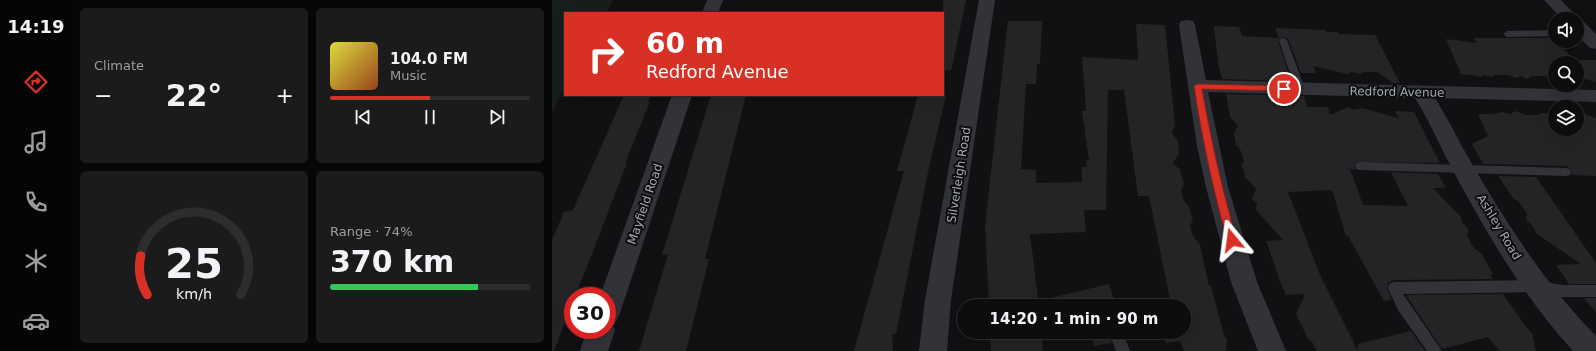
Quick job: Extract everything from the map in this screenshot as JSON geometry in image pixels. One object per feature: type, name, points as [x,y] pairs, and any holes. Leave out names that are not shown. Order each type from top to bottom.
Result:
[{"type":"street","points":[[710,12],[715,0]]},
{"type":"street","name":"Silverleigh Road","points":[[933,351],[938,300],[987,0]]},
{"type":"street","points":[[1552,0],[1564,12]]},
{"type":"street","points":[[1187,25],[1208,146],[1224,213],[1244,282],[1272,351]]},
{"type":"street","name":"Redford Avenue","points":[[1198,86],[1422,93],[1596,96]]},
{"type":"street","name":"Ashley Road","points":[[1422,93],[1512,251],[1535,286],[1552,308],[1592,351]]},
{"type":"street","name":"Mayfield Road","points":[[616,287],[682,96]]},
{"type":"street","points":[[594,351],[598,339]]},
{"type":"lane","points":[[1507,34],[1548,33]]},
{"type":"lane","points":[[1283,40],[1300,89]]},
{"type":"lane","points":[[1360,166],[1566,172]]},
{"type":"lane","points":[[1435,351],[1403,306],[1394,288],[1535,286],[1562,291],[1596,291]]},
{"type":"lane","points":[[1119,339],[1123,351]]},
{"type":"shaded area","points":[[552,0],[613,0],[607,12],[564,12],[564,90],[552,112]]},
{"type":"building","points":[[943,0],[966,0],[951,71],[944,70]]},
{"type":"building","points":[[1008,21],[1042,21],[1040,64],[1037,64],[1036,84],[1026,84],[1021,169],[1036,170],[1036,183],[1082,182],[1082,167],[1087,167],[1086,160],[1089,160],[1082,111],[1086,111],[1082,57],[1138,60],[1136,24],[1165,25],[1175,124],[1172,133],[1178,141],[1179,153],[1173,163],[1180,170],[1184,184],[1181,190],[1184,201],[1188,205],[1193,219],[1190,226],[1193,236],[1200,245],[1209,286],[1211,286],[1224,335],[1227,339],[1226,351],[1184,351],[1180,341],[1166,343],[1165,339],[1191,339],[1191,299],[1170,299],[1149,196],[1138,196],[1124,90],[1108,90],[1106,210],[1084,210],[1086,232],[1030,234],[1038,299],[989,299],[985,225]]},
{"type":"building","points":[[1214,26],[1239,27],[1242,36],[1279,38],[1275,28],[1325,30],[1326,32],[1338,32],[1339,34],[1375,35],[1400,83],[1393,83],[1377,72],[1364,72],[1360,74],[1352,72],[1347,74],[1313,66],[1316,73],[1301,73],[1288,39],[1283,36],[1278,40],[1291,81],[1222,79],[1218,64]]},
{"type":"building","points":[[1474,38],[1548,38],[1548,48],[1564,48],[1570,56],[1548,56],[1548,77],[1531,76],[1527,79],[1520,76],[1516,78],[1508,75],[1496,75],[1491,77],[1484,75],[1480,77],[1461,74],[1446,39],[1477,43]]},
{"type":"building","points":[[1584,60],[1596,60],[1596,82],[1584,79]]},
{"type":"building","points":[[1226,94],[1304,96],[1307,107],[1328,107],[1330,115],[1348,107],[1354,110],[1362,108],[1398,118],[1395,111],[1414,112],[1440,163],[1356,162],[1354,166],[1355,170],[1350,169],[1363,205],[1408,206],[1391,172],[1438,174],[1446,188],[1433,188],[1461,217],[1462,222],[1469,230],[1467,235],[1473,247],[1481,253],[1493,274],[1490,274],[1493,279],[1394,280],[1388,283],[1387,288],[1392,300],[1384,301],[1348,236],[1346,236],[1332,190],[1288,192],[1320,275],[1358,351],[1317,351],[1313,343],[1308,339],[1296,314],[1305,294],[1286,295],[1280,281],[1266,241],[1283,240],[1256,210],[1257,203],[1252,199],[1256,189],[1244,176],[1245,174],[1241,165],[1244,161],[1240,149],[1236,145],[1234,134],[1238,126],[1230,117]]},
{"type":"building","points":[[946,95],[928,172],[896,334],[892,334],[893,351],[854,351],[904,171],[897,171],[918,96]]},
{"type":"building","points":[[624,96],[651,96],[648,102],[650,102],[625,163],[627,163],[579,287],[564,287],[564,325],[554,351],[552,351],[552,240],[564,212],[573,210]]},
{"type":"building","points":[[711,96],[746,96],[705,259],[709,259],[686,351],[639,351],[668,254],[662,255]]},
{"type":"building","points":[[1516,111],[1525,115],[1548,113],[1548,136],[1584,136],[1584,114],[1596,118],[1596,176],[1572,175],[1571,169],[1566,166],[1483,164],[1472,144],[1488,136],[1478,114],[1494,114],[1502,112],[1510,114]]},
{"type":"building","points":[[1498,176],[1536,177],[1596,263],[1596,284],[1569,284],[1556,265],[1581,264],[1537,234],[1526,219],[1527,214],[1519,202],[1513,198]]},
{"type":"building","points":[[1109,284],[1114,299],[1046,299]]},
{"type":"building","points":[[1503,294],[1526,327],[1532,333],[1536,351],[1500,351],[1488,337],[1442,349],[1406,295]]},
{"type":"building","points":[[1583,298],[1596,298],[1596,312]]},
{"type":"building","points":[[1411,331],[1425,351],[1358,351],[1358,344]]},
{"type":"building","points":[[990,339],[1042,339],[1043,351],[991,351]]},
{"type":"building","points":[[1093,339],[1111,339],[1112,343],[1094,346]]},
{"type":"route","points":[[1232,240],[1217,187],[1208,146],[1198,86],[1284,89]]}]
